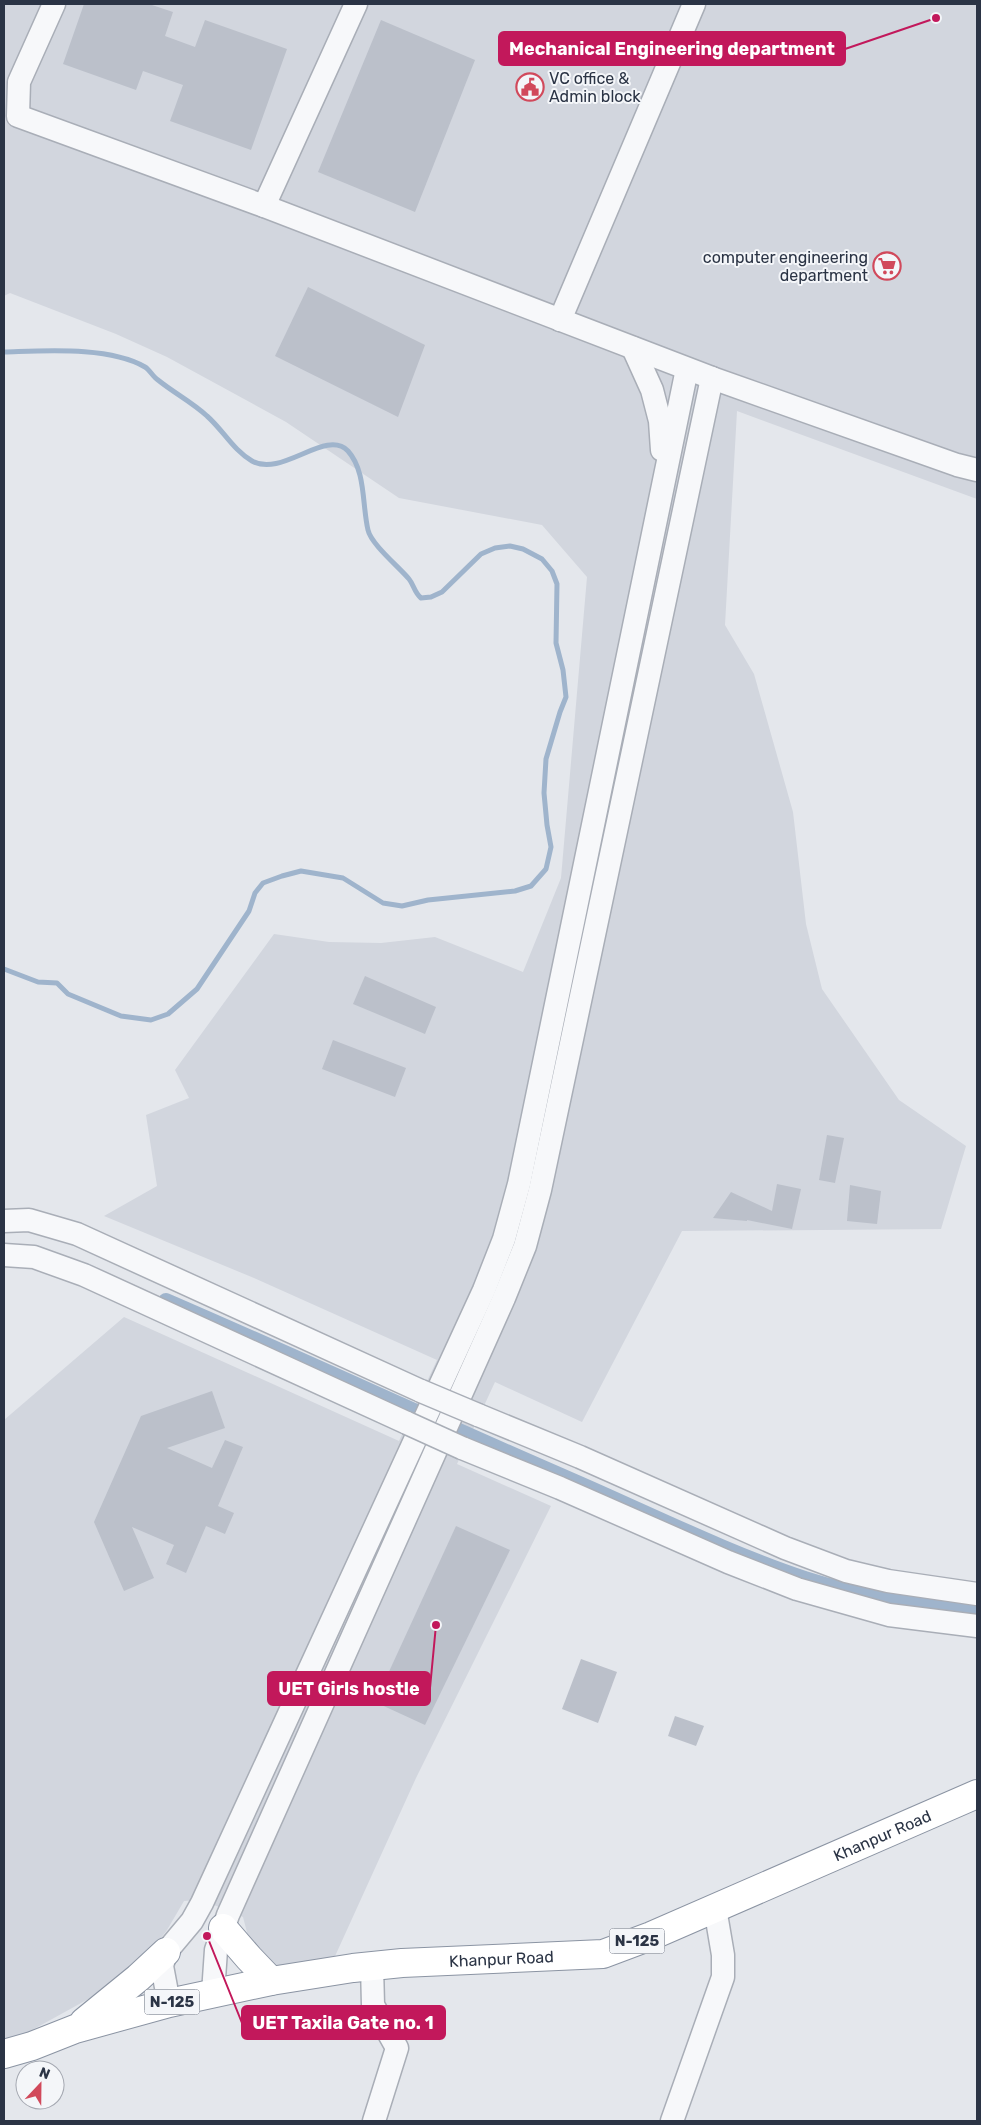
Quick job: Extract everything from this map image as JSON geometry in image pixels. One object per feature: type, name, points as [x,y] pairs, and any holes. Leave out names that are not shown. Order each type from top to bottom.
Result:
[{"type":"highway","name":"Khanpur Road","points":[[4,2054],[32,2046],[75,2029],[169,2003],[271,1980],[372,1966],[603,1954],[715,1908],[977,1794]]},
{"type":"highway","points":[[220,1939],[249,1958],[271,1980]]},
{"type":"highway","points":[[75,2029],[138,1978],[174,1943]]},
{"type":"street","points":[[54,4],[19,82],[11,113],[264,206],[687,369],[957,465],[977,470]]},
{"type":"street","points":[[264,206],[356,4]]},
{"type":"street","points":[[560,320],[694,4]]},
{"type":"street","points":[[633,348],[652,390],[660,421],[664,476]]},
{"type":"street","points":[[169,2003],[162,1966],[174,1943],[192,1921],[210,1885],[484,1290],[504,1239],[519,1184],[687,369]]},
{"type":"street","points":[[213,1993],[220,1939],[504,1298],[525,1246],[540,1190],[712,378]]},
{"type":"street","points":[[4,1222],[29,1220],[77,1234],[421,1391],[580,1457],[785,1548],[846,1571],[888,1582],[977,1594]]},
{"type":"street","points":[[4,1255],[34,1257],[84,1275],[462,1448],[560,1488],[728,1562],[797,1589],[889,1615],[977,1626]]},
{"type":"street","points":[[672,2121],[723,1977],[723,1956],[715,1908]]},
{"type":"street","points":[[174,1943],[200,1939],[220,1939]]},
{"type":"street","points":[[372,1966],[373,2005],[397,2048],[374,2121]]},
{"type":"shaded area","points":[[4,4],[977,4],[977,499],[737,411],[725,625],[754,674],[793,812],[806,924],[822,989],[899,1100],[966,1146],[941,1229],[682,1231],[582,1422],[495,1382],[457,1464],[551,1506],[416,1778],[331,1965],[296,1968],[275,1965],[262,1956],[249,1940],[243,1917],[202,1900],[184,1901],[167,1930],[141,1964],[121,1981],[34,2029],[23,2040],[4,2045],[4,1420],[124,1317],[399,1441],[437,1360],[254,1278],[104,1216],[157,1186],[146,1115],[189,1098],[175,1070],[274,934],[329,942],[381,943],[435,937],[523,972],[561,878],[587,577],[542,525],[399,498],[286,422],[167,357],[116,334],[10,293],[4,296]]},
{"type":"building","points":[[84,4],[149,4],[173,12],[165,36],[195,47],[205,20],[287,49],[251,150],[170,121],[183,85],[143,71],[136,90],[63,64]]},
{"type":"building","points":[[381,20],[475,60],[415,212],[318,172]]},
{"type":"building","points":[[308,287],[425,345],[398,417],[275,356]]},
{"type":"building","points":[[365,976],[436,1007],[425,1034],[353,1004]]},
{"type":"building","points":[[333,1040],[406,1068],[395,1097],[322,1069]]},
{"type":"building","points":[[827,1135],[844,1138],[835,1183],[819,1180]]},
{"type":"building","points":[[777,1184],[801,1189],[792,1229],[747,1220],[713,1218],[731,1192],[772,1211]]},
{"type":"building","points":[[850,1185],[881,1191],[877,1224],[847,1221]]},
{"type":"building","points":[[212,1391],[225,1428],[167,1448],[212,1468],[225,1440],[243,1447],[218,1506],[234,1513],[225,1534],[206,1526],[186,1573],[166,1564],[174,1545],[132,1527],[154,1578],[124,1591],[94,1522],[141,1416]]},
{"type":"building","points":[[456,1526],[510,1550],[425,1725],[375,1702]]},
{"type":"building","points":[[581,1659],[617,1672],[598,1723],[562,1709]]},
{"type":"building","points":[[675,1716],[704,1726],[696,1746],[668,1736]]},
{"type":"waterway","points":[[4,352],[76,351],[130,360],[145,367],[156,379],[201,411],[245,456],[252,461],[264,465],[290,459],[328,445],[339,446],[348,451],[354,459],[361,478],[370,536],[409,579],[421,598],[431,597],[442,592],[481,554],[495,548],[510,546],[523,549],[542,559],[552,571],[557,584],[556,643],[563,670],[566,697],[546,759],[544,793],[551,847],[546,869],[531,886],[515,891],[428,900],[402,906],[383,903],[343,878],[301,871],[282,876],[263,883],[255,893],[249,911],[197,989],[168,1014],[151,1020],[121,1016],[68,994],[57,983],[38,982],[4,969]]},
{"type":"waterway","points":[[166,1301],[747,1558],[805,1579],[869,1596],[977,1613]]},
{"type":"place","name":"Mechanical Engineering department","points":[[936,18]]},
{"type":"place","name":"VC office & Admin block","points":[[530,87]]},
{"type":"place","name":"computer engineering department","points":[[887,266]]},
{"type":"place","name":"UET Girls hostle","points":[[436,1625]]},
{"type":"place","name":"UET Taxila Gate no. 1","points":[[207,1936]]}]
